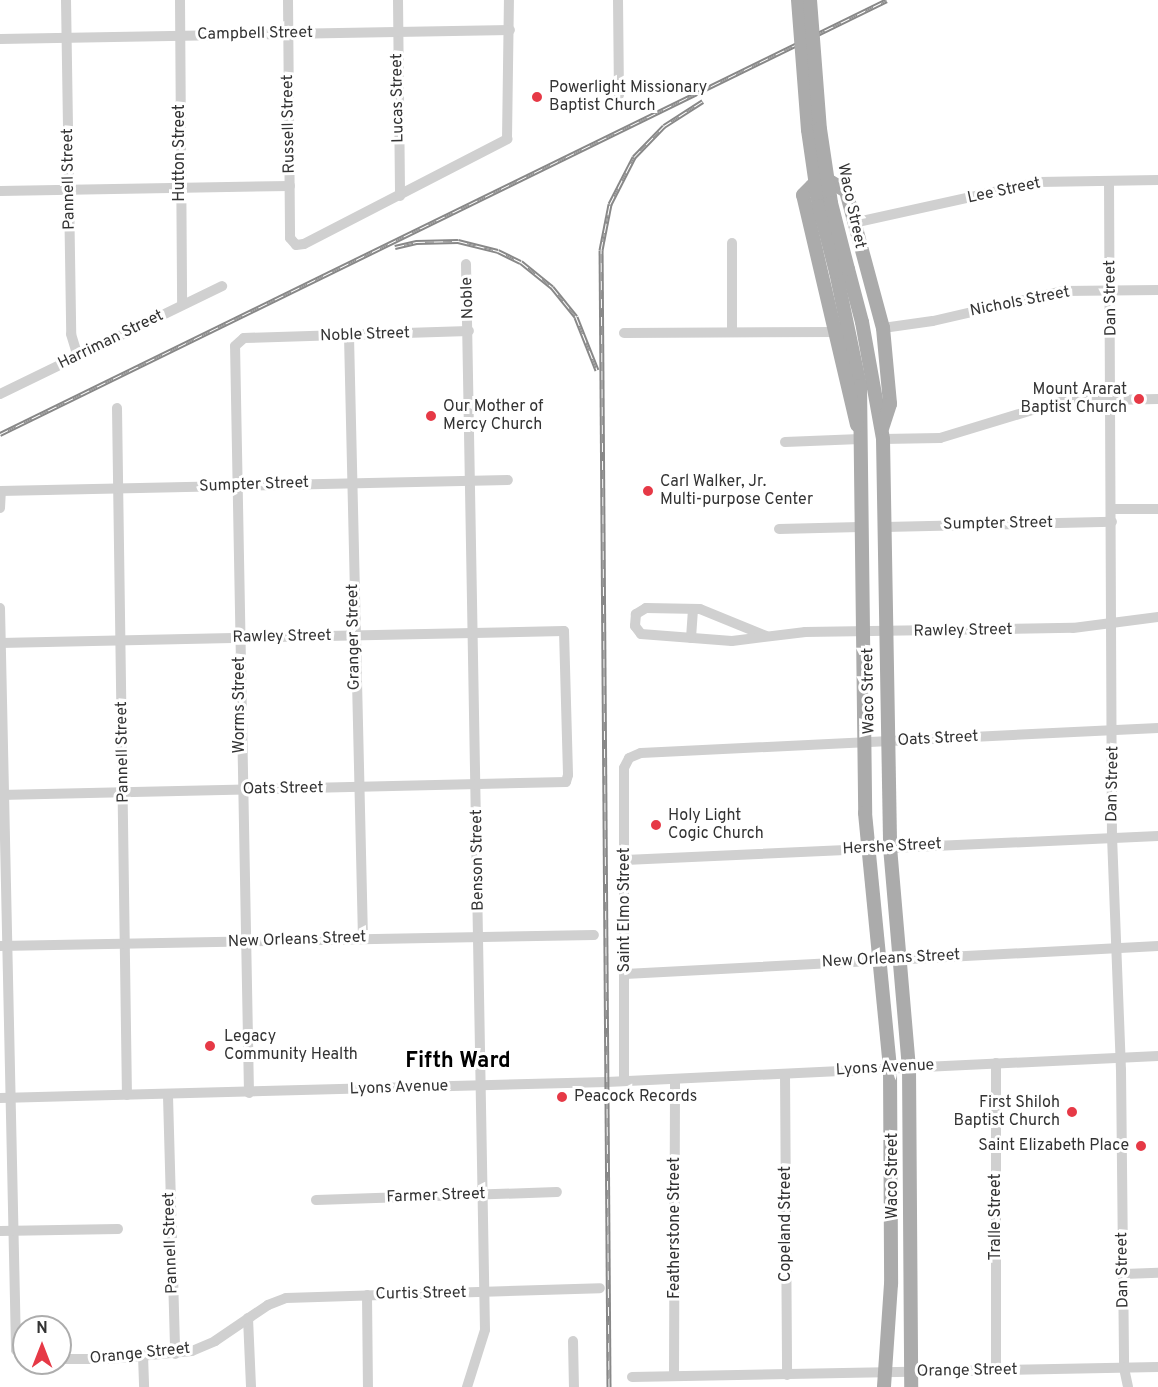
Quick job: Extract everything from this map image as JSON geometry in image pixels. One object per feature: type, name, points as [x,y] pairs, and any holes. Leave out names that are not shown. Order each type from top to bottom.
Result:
[{"type":"main road","name":"Waco Street","points":[[798,0],[814,173],[842,270],[882,434],[886,742],[890,847],[902,958],[909,1067],[911,1387]]},
{"type":"main road","name":"Waco Street","points":[[810,0],[820,129],[860,386],[864,742],[869,848],[882,959],[890,1068],[891,1284],[884,1380]]},
{"type":"main road","points":[[860,436],[851,411],[837,333],[803,195],[812,186],[831,182],[846,191],[883,328],[890,404],[882,434]]},
{"type":"main road","points":[[891,1218],[910,1218]]},
{"type":"street","name":"Pannell Street","points":[[66,0],[71,334],[78,357]]},
{"type":"street","name":"Hutton Street","points":[[180,0],[182,305]]},
{"type":"street","name":"Russell Street","points":[[288,0],[290,238],[296,244],[400,196]]},
{"type":"street","name":"Lucas Street","points":[[398,0],[400,196]]},
{"type":"street","points":[[400,196],[507,139],[509,0]]},
{"type":"street","points":[[618,0],[619,95]]},
{"type":"street","name":"Campbell Street","points":[[0,39],[510,30]]},
{"type":"street","name":"Lee Street","points":[[853,223],[1039,182],[1158,180]]},
{"type":"street","name":"Dan Street","points":[[1110,181],[1111,625],[1114,730],[1112,836],[1124,1274],[1124,1368],[1128,1387]]},
{"type":"street","points":[[0,191],[290,186]]},
{"type":"street","points":[[732,243],[732,333]]},
{"type":"street","name":"Noble","points":[[466,264],[469,331]]},
{"type":"street","name":"Harriman Street","points":[[0,394],[222,286]]},
{"type":"street","name":"Nichols Street","points":[[883,328],[933,321],[1063,291],[1158,290]]},
{"type":"street","name":"Noble Street","points":[[261,338],[469,331]]},
{"type":"street","name":"Benson Street","points":[[467,1387],[483,1341],[485,1292],[469,331]]},
{"type":"street","points":[[624,333],[837,333]]},
{"type":"street","name":"Granger Street","points":[[349,336],[357,787],[363,938]]},
{"type":"street","name":"Worms Street","points":[[249,1093],[241,790],[235,346],[244,338],[261,338]]},
{"type":"street","points":[[882,434],[940,438],[1062,401],[1158,399]]},
{"type":"street","name":"Pannell Street","points":[[117,408],[127,1095]]},
{"type":"street","points":[[785,442],[860,436]]},
{"type":"street","name":"Sumpter Street","points":[[0,491],[508,480]]},
{"type":"street","points":[[0,491],[0,508]]},
{"type":"street","points":[[1111,510],[1158,509]]},
{"type":"street","name":"Sumpter Street","points":[[885,527],[1112,522]]},
{"type":"street","points":[[779,529],[860,527]]},
{"type":"street","points":[[0,608],[4,1098],[6,1165],[14,1231],[15,1315]]},
{"type":"street","name":"Rawley Street","points":[[766,636],[722,616],[693,609],[646,608],[636,614],[635,626],[641,634],[732,641],[766,636],[1111,625],[1158,617]]},
{"type":"street","points":[[691,638],[693,609]]},
{"type":"street","name":"Rawley Street","points":[[0,643],[564,631],[566,782]]},
{"type":"street","name":"Oats Street","points":[[645,753],[1158,728]]},
{"type":"street","name":"Saint Elmo Street","points":[[624,1081],[624,768],[629,758],[645,753]]},
{"type":"street","name":"Oats Street","points":[[3,795],[566,782]]},
{"type":"street","name":"Hershe Street","points":[[625,860],[1112,836],[1158,836]]},
{"type":"street","name":"New Orleans Street","points":[[4,946],[594,934]]},
{"type":"street","name":"New Orleans Street","points":[[625,974],[1158,946]]},
{"type":"street","name":"Lyons Avenue","points":[[4,1098],[168,1096],[624,1081],[1158,1056]]},
{"type":"street","name":"Tralle Street","points":[[996,1063],[996,1371]]},
{"type":"street","name":"Copeland Street","points":[[785,1074],[787,1375]]},
{"type":"street","name":"Featherstone Street","points":[[675,1079],[675,1376]]},
{"type":"street","name":"Pannell Street","points":[[168,1096],[175,1353]]},
{"type":"street","name":"Farmer Street","points":[[316,1200],[556,1192]]},
{"type":"street","points":[[0,1231],[118,1229]]},
{"type":"street","points":[[1124,1274],[1158,1273]]},
{"type":"street","name":"Curtis Street","points":[[248,1318],[286,1298],[600,1288]]},
{"type":"street","points":[[367,1295],[368,1387]]},
{"type":"street","points":[[248,1318],[250,1387]]},
{"type":"street","name":"Orange Street","points":[[72,1358],[175,1353],[215,1341],[248,1318]]},
{"type":"street","points":[[573,1341],[574,1387]]},
{"type":"street","points":[[143,1355],[144,1387]]},
{"type":"street","name":"Orange Street","points":[[632,1377],[787,1375],[884,1380],[911,1372],[1158,1366]]},
{"type":"railway","points":[[0,434],[887,0]]},
{"type":"railway","points":[[609,1387],[601,250],[610,204],[634,157],[664,126],[703,101]]},
{"type":"railway","points":[[395,247],[416,242],[458,241],[498,251],[521,262],[552,287],[576,317],[597,370]]},
{"type":"place","name":"Powerlight Missionary Baptist Church","points":[[537,97]]},
{"type":"place","name":"Mount Ararat Baptist Church","points":[[1139,399]]},
{"type":"place","name":"Our Mother of Mercy Church","points":[[431,416]]},
{"type":"place","name":"Carl Walker, Jr. Multi-purpose Center","points":[[648,491]]},
{"type":"place","name":"Holy Light Cogic Church","points":[[656,825]]},
{"type":"place","name":"Legacy Community Health","points":[[210,1046]]},
{"type":"place","name":"Peacock Records","points":[[562,1097]]},
{"type":"place","name":"First Shiloh Baptist Church","points":[[1072,1112]]},
{"type":"place","name":"Saint Elizabeth Place","points":[[1141,1146]]},
{"type":"district","name":"Fifth Ward","points":[[458,1062]]}]
